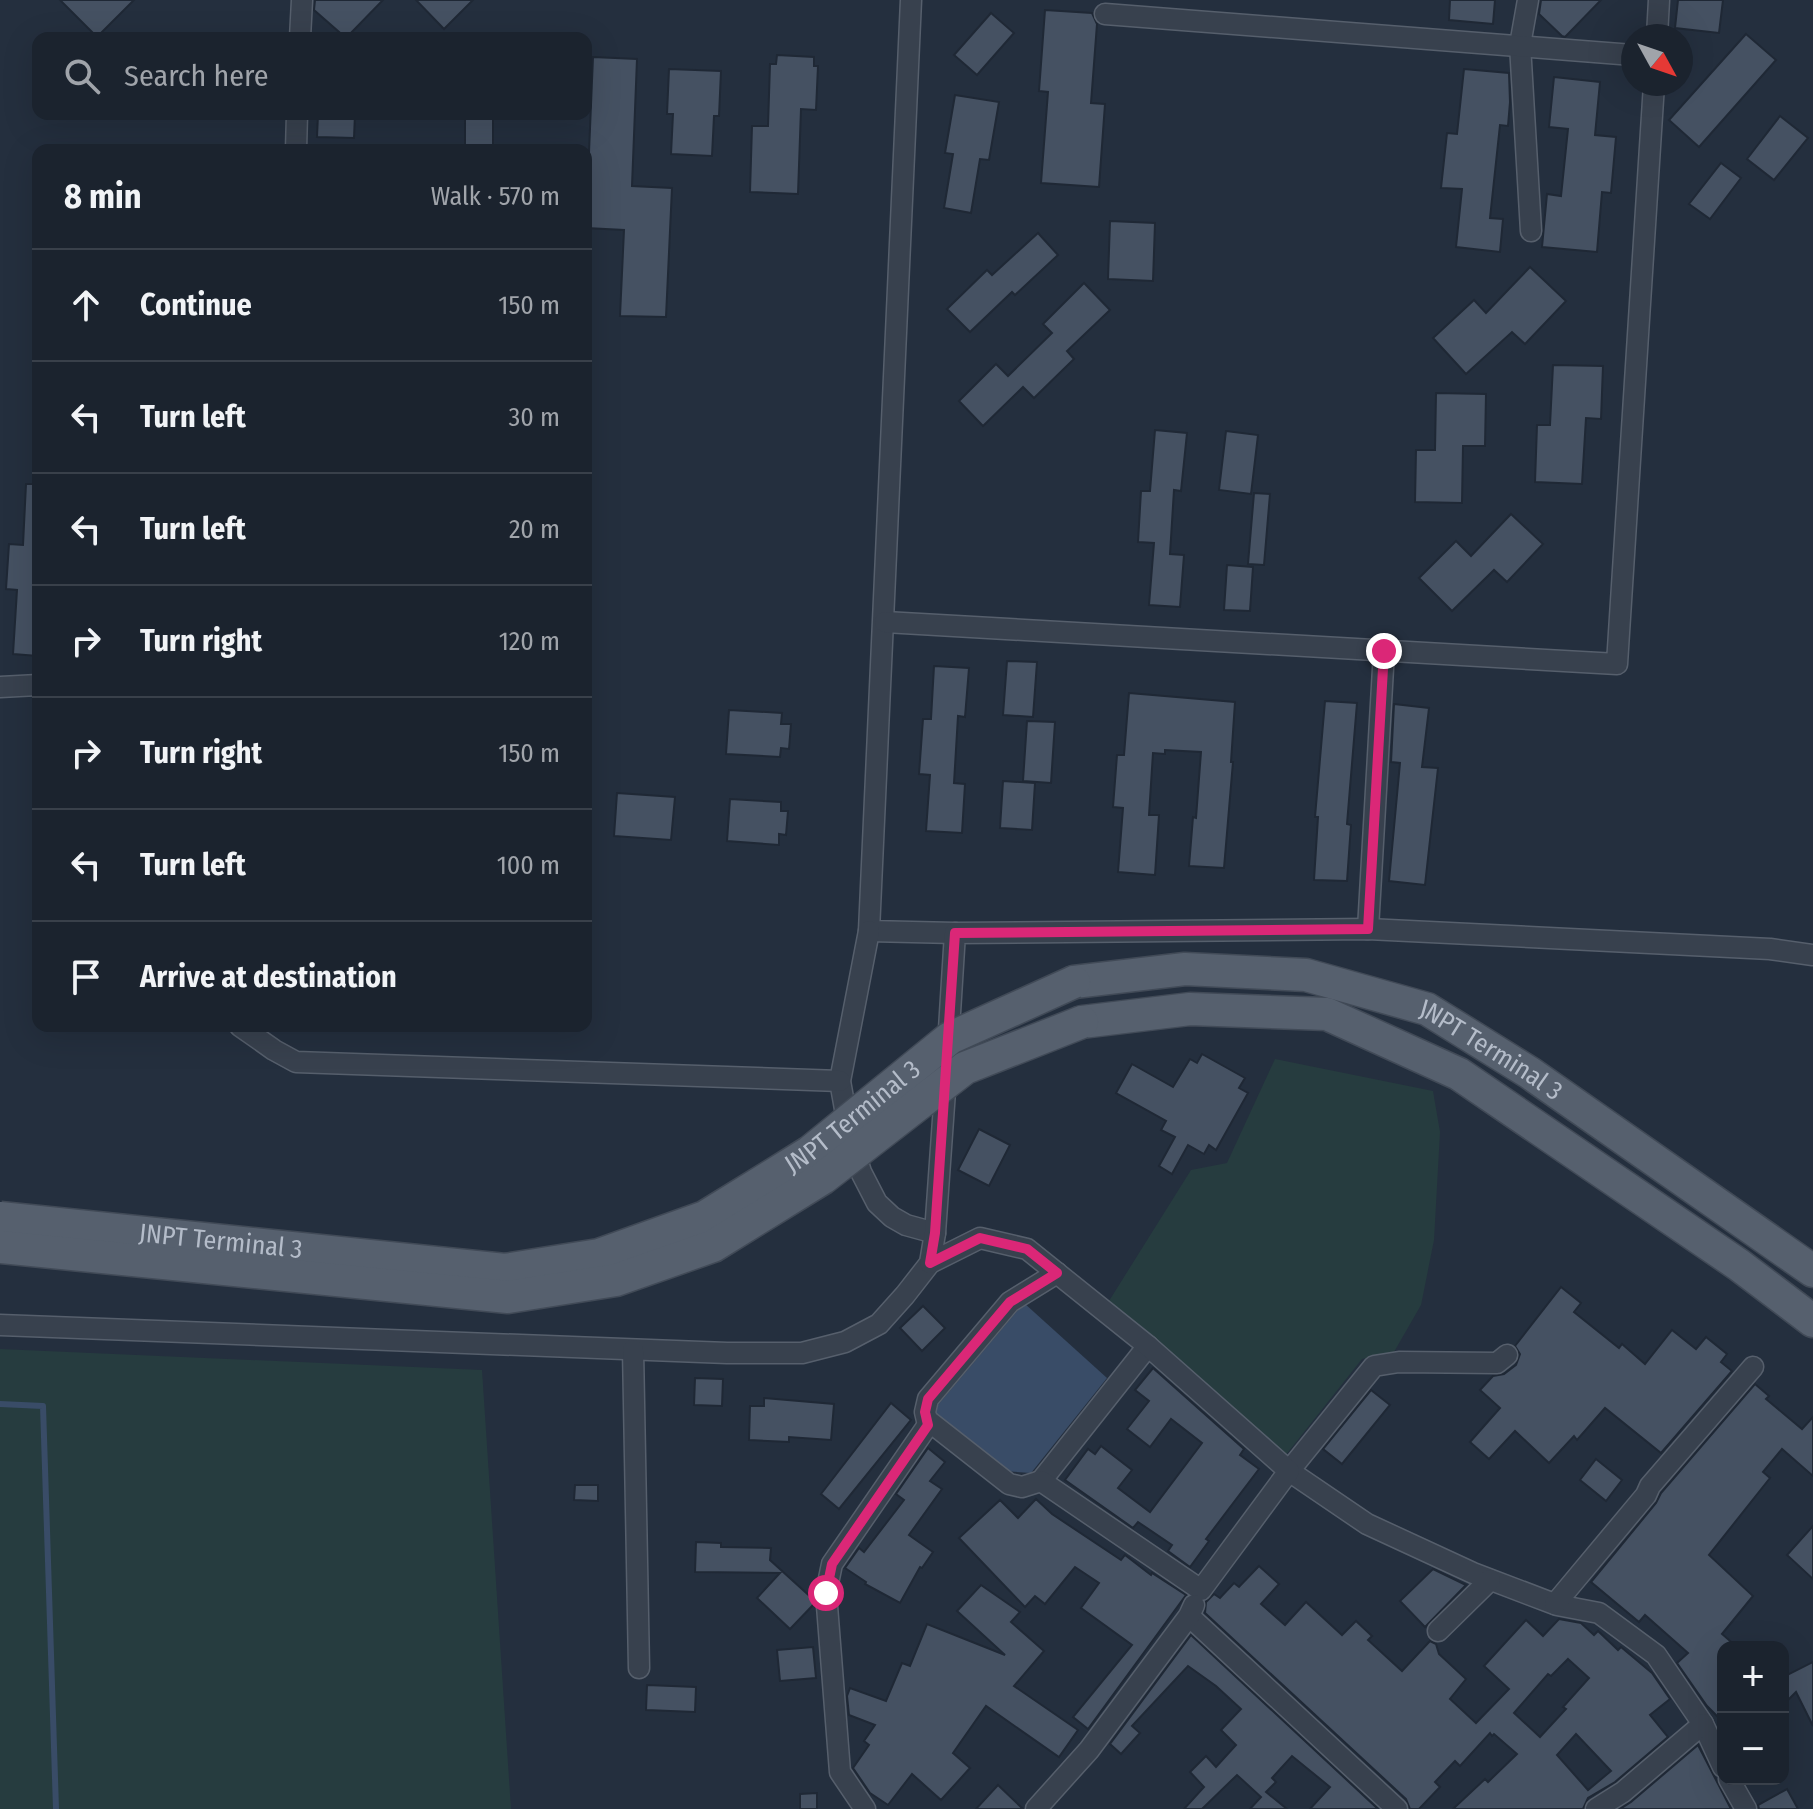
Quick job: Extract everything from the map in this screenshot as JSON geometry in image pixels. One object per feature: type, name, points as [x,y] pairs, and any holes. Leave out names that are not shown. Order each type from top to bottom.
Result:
[{"type":"main road","name":"JNPT Terminal 3","points":[[0,1218],[505,1270],[599,1255],[705,1217],[810,1152],[950,1038],[1074,982],[1185,969],[1306,975],[1427,1009],[1530,1073],[1813,1271]]},
{"type":"main road","name":"JNPT Terminal 3","points":[[0,1247],[508,1297],[616,1280],[713,1246],[823,1178],[965,1068],[1082,1022],[1190,1009],[1327,1014],[1459,1074],[1739,1265],[1813,1321]]},
{"type":"street","points":[[300,32],[302,0]]},
{"type":"street","points":[[911,0],[869,931],[840,1081],[857,1160],[877,1203],[906,1225],[935,1233]]},
{"type":"street","points":[[1528,0],[1520,45],[1531,231]]},
{"type":"street","points":[[1658,24],[1659,0]]},
{"type":"street","points":[[1105,14],[1621,54]]},
{"type":"street","points":[[885,622],[1617,664],[1653,96]]},
{"type":"street","points":[[296,144],[297,120]]},
{"type":"street","points":[[1368,929],[1384,651]]},
{"type":"street","points":[[0,687],[32,685]]},
{"type":"street","points":[[869,931],[1368,929],[1770,949],[1813,955]]},
{"type":"street","points":[[930,1263],[935,1233],[955,933]]},
{"type":"street","points":[[248,1032],[296,1062],[840,1081]]},
{"type":"street","points":[[0,1325],[633,1350],[802,1353],[845,1342],[879,1324],[930,1263],[980,1238],[1027,1249],[1148,1346],[1289,1471],[1367,1524],[1490,1580],[1555,1604],[1599,1613],[1656,1655],[1703,1724],[1717,1754]]},
{"type":"street","points":[[928,1425],[925,1412],[928,1399],[979,1338],[1010,1302],[1057,1273]]},
{"type":"street","points":[[865,1809],[840,1772],[833,1700],[831,1628],[824,1595],[832,1564],[930,1422],[1009,1484],[1022,1487],[1041,1481],[1148,1346]]},
{"type":"street","points":[[633,1350],[639,1668]]},
{"type":"street","points":[[1036,1809],[1089,1750],[1189,1616],[1201,1590],[1289,1471],[1374,1366],[1399,1362],[1497,1363],[1507,1355]]},
{"type":"street","points":[[1555,1604],[1646,1495],[1650,1486],[1753,1367]]},
{"type":"street","points":[[1041,1481],[1201,1590]]},
{"type":"street","points":[[1438,1631],[1490,1580]]},
{"type":"street","points":[[1189,1616],[1397,1809]]},
{"type":"street","points":[[1596,1809],[1623,1792],[1703,1724]]},
{"type":"street","points":[[1732,1785],[1746,1809]]},
{"type":"green space","points":[[1275,1059],[1433,1091],[1440,1132],[1434,1240],[1421,1305],[1394,1352],[1362,1359],[1285,1456],[1109,1301],[1191,1170],[1227,1163]]},
{"type":"green space","points":[[0,1349],[482,1370],[511,1809],[0,1809]]},
{"type":"water","points":[[1024,1303],[1107,1378],[1031,1473],[1004,1471],[932,1412]]},
{"type":"building","points":[[60,0],[134,0],[102,32],[92,32]]},
{"type":"building","points":[[315,0],[383,0],[352,32],[339,32],[314,10]]},
{"type":"building","points":[[416,0],[473,0],[444,29]]},
{"type":"building","points":[[1450,0],[1495,0],[1493,24],[1449,20]]},
{"type":"building","points":[[1541,0],[1601,0],[1565,37],[1539,14]]},
{"type":"building","points":[[1678,0],[1723,0],[1719,33],[1693,30],[1693,24],[1675,24]]},
{"type":"building","points":[[1045,10],[1092,13],[1097,24],[1091,103],[1105,104],[1099,187],[1041,183],[1048,92],[1039,91]]},
{"type":"building","points":[[991,13],[1014,33],[977,75],[954,55]]},
{"type":"building","points":[[1746,34],[1776,60],[1699,147],[1669,120]]},
{"type":"building","points":[[777,55],[814,57],[814,66],[818,66],[816,110],[801,109],[798,194],[750,192],[752,126],[768,126],[770,64],[776,64]]},
{"type":"building","points":[[593,57],[637,59],[632,186],[672,188],[666,317],[620,316],[624,230],[592,228],[592,144],[589,144]]},
{"type":"building","points":[[669,69],[721,71],[719,116],[714,116],[712,156],[671,154],[673,114],[667,114]]},
{"type":"building","points":[[1464,69],[1509,73],[1508,126],[1500,125],[1490,218],[1503,219],[1500,252],[1456,247],[1462,189],[1441,188],[1447,133],[1457,134]]},
{"type":"building","points":[[1554,77],[1600,82],[1595,135],[1616,137],[1611,193],[1602,192],[1597,252],[1542,247],[1547,194],[1561,196],[1568,129],[1549,127]]},
{"type":"building","points":[[955,95],[999,102],[989,160],[980,159],[971,213],[944,208],[953,154],[945,153]]},
{"type":"building","points":[[1780,116],[1808,138],[1774,180],[1747,159]]},
{"type":"building","points":[[318,120],[355,120],[354,138],[317,137]]},
{"type":"building","points":[[465,120],[493,120],[493,144],[465,144]]},
{"type":"building","points":[[1721,163],[1741,178],[1710,219],[1689,204]]},
{"type":"building","points":[[1110,221],[1155,223],[1153,281],[1108,279]]},
{"type":"building","points":[[1038,233],[1058,255],[1015,295],[1012,292],[970,332],[947,309],[987,270],[992,275]]},
{"type":"building","points":[[1530,267],[1566,301],[1525,344],[1512,332],[1466,374],[1433,338],[1474,300],[1486,313]]},
{"type":"building","points":[[1084,283],[1110,310],[1067,351],[1074,359],[1034,398],[1023,387],[983,426],[959,401],[996,364],[1008,376],[1052,333],[1043,324]]},
{"type":"building","points":[[1553,365],[1603,366],[1601,419],[1586,418],[1582,484],[1535,482],[1537,425],[1550,425]]},
{"type":"building","points":[[1436,393],[1486,394],[1485,446],[1463,446],[1462,503],[1415,502],[1416,450],[1435,450]]},
{"type":"building","points":[[1155,430],[1187,433],[1181,491],[1174,490],[1170,554],[1184,555],[1180,607],[1149,605],[1154,543],[1138,542],[1141,491],[1150,491]]},
{"type":"building","points":[[1226,431],[1258,435],[1251,494],[1219,490]]},
{"type":"building","points":[[26,484],[32,484],[32,656],[13,654],[17,590],[6,589],[9,544],[23,545]]},
{"type":"building","points":[[1254,493],[1270,494],[1264,565],[1248,564]]},
{"type":"building","points":[[1511,514],[1543,544],[1507,582],[1494,570],[1452,611],[1419,578],[1456,541],[1471,556]]},
{"type":"building","points":[[1227,565],[1253,567],[1250,611],[1224,610]]},
{"type":"building","points":[[1007,661],[1037,662],[1033,717],[1003,715]]},
{"type":"building","points":[[934,666],[969,668],[965,717],[958,716],[954,783],[965,784],[962,833],[926,831],[930,775],[919,774],[923,719],[931,719]]},
{"type":"building","points":[[1129,693],[1235,702],[1224,868],[1189,866],[1201,752],[1165,750],[1165,754],[1153,753],[1149,815],[1159,815],[1155,875],[1118,872],[1123,808],[1113,807],[1117,755],[1124,755]]},
{"type":"building","points":[[1325,701],[1357,703],[1347,824],[1351,825],[1347,881],[1314,880],[1318,817],[1315,817]]},
{"type":"building","points":[[1394,704],[1429,708],[1422,767],[1438,768],[1425,885],[1389,881],[1400,763],[1391,762]]},
{"type":"building","points":[[729,710],[782,713],[781,724],[791,724],[789,749],[781,748],[780,757],[726,754]]},
{"type":"building","points":[[1027,721],[1055,722],[1051,783],[1023,781]]},
{"type":"building","points":[[1003,781],[1035,783],[1032,830],[1000,828]]},
{"type":"building","points":[[617,793],[675,797],[671,840],[614,836]]},
{"type":"building","points":[[730,799],[781,802],[781,811],[788,811],[786,835],[779,834],[779,845],[727,841]]},
{"type":"building","points":[[1202,1054],[1245,1078],[1239,1088],[1248,1093],[1216,1150],[1209,1145],[1204,1154],[1188,1145],[1172,1174],[1159,1166],[1175,1137],[1161,1130],[1166,1121],[1116,1093],[1132,1064],[1173,1087],[1190,1059],[1197,1063]]},
{"type":"building","points":[[979,1129],[1010,1145],[989,1186],[958,1170]]},
{"type":"building","points":[[1561,1287],[1581,1303],[1574,1312],[1619,1348],[1622,1344],[1645,1364],[1672,1330],[1696,1349],[1706,1337],[1727,1354],[1721,1362],[1732,1371],[1661,1453],[1605,1408],[1577,1440],[1574,1436],[1549,1463],[1515,1431],[1489,1459],[1470,1442],[1500,1408],[1480,1390],[1493,1376],[1504,1374],[1516,1365],[1520,1354],[1515,1346]]},
{"type":"building","points":[[923,1306],[945,1328],[922,1351],[900,1328]]},
{"type":"building","points":[[1153,1368],[1244,1449],[1240,1455],[1259,1469],[1206,1539],[1209,1541],[1190,1567],[1168,1551],[1172,1545],[1138,1522],[1133,1528],[1065,1480],[1088,1449],[1095,1454],[1101,1446],[1132,1470],[1118,1488],[1150,1512],[1202,1443],[1171,1419],[1150,1447],[1127,1429],[1149,1401],[1135,1390]]},
{"type":"building","points":[[695,1378],[723,1379],[722,1406],[694,1405]]},
{"type":"building","points":[[1755,1384],[1769,1396],[1766,1399],[1802,1429],[1813,1417],[1813,1476],[1782,1449],[1763,1472],[1770,1478],[1709,1555],[1753,1596],[1722,1634],[1730,1641],[1717,1641],[1717,1716],[1677,1663],[1688,1653],[1645,1615],[1639,1622],[1591,1582],[1661,1493]]},
{"type":"building","points":[[1371,1390],[1390,1405],[1342,1464],[1323,1449]]},
{"type":"building","points":[[764,1398],[834,1404],[831,1440],[789,1437],[789,1442],[749,1440],[750,1406],[764,1406]]},
{"type":"building","points":[[891,1403],[911,1420],[839,1509],[821,1494]]},
{"type":"building","points":[[928,1448],[945,1462],[930,1481],[942,1489],[909,1535],[933,1552],[920,1567],[900,1603],[865,1584],[845,1568],[859,1548],[864,1552],[904,1500],[896,1494]]},
{"type":"building","points":[[1596,1459],[1622,1480],[1606,1501],[1580,1480]]},
{"type":"building","points":[[575,1485],[598,1485],[598,1501],[574,1500]]},
{"type":"building","points":[[1036,1499],[1052,1514],[1121,1560],[1125,1555],[1151,1575],[1186,1595],[1088,1729],[1073,1717],[1132,1645],[1081,1608],[1099,1583],[1075,1567],[1045,1604],[1035,1596],[1025,1607],[959,1538],[1000,1500],[1018,1518]]},
{"type":"building","points":[[1813,1526],[1813,1579],[1787,1555]]},
{"type":"building","points":[[696,1542],[721,1543],[721,1547],[771,1548],[770,1560],[814,1600],[814,1604],[790,1629],[757,1598],[780,1573],[695,1572]]},
{"type":"building","points":[[1259,1566],[1279,1584],[1261,1604],[1285,1625],[1306,1602],[1342,1635],[1356,1621],[1372,1636],[1368,1640],[1402,1671],[1430,1641],[1436,1644],[1439,1654],[1466,1679],[1450,1699],[1476,1723],[1509,1689],[1484,1666],[1526,1620],[1543,1636],[1559,1619],[1581,1623],[1594,1635],[1598,1631],[1618,1650],[1621,1647],[1652,1673],[1670,1699],[1650,1715],[1668,1737],[1615,1782],[1588,1798],[1583,1809],[1453,1809],[1517,1754],[1490,1733],[1460,1766],[1455,1761],[1435,1782],[1440,1787],[1419,1809],[1410,1809],[1406,1799],[1205,1613],[1206,1602],[1214,1594],[1220,1598],[1234,1583],[1239,1587]],"holes":[[[1568,1659],[1589,1678],[1540,1737],[1514,1713],[1548,1674],[1551,1676]],[[1576,1734],[1611,1771],[1588,1790],[1557,1755]]]},
{"type":"building","points":[[1433,1569],[1466,1585],[1425,1627],[1400,1601]]},
{"type":"building","points":[[981,1585],[1020,1612],[1011,1622],[1044,1651],[1014,1686],[1078,1730],[1059,1757],[986,1706],[953,1753],[970,1768],[941,1800],[912,1774],[888,1805],[870,1793],[853,1768],[869,1745],[864,1741],[875,1725],[849,1715],[847,1696],[850,1688],[886,1701],[902,1663],[910,1666],[927,1624],[1005,1655],[957,1611]]},
{"type":"building","points":[[1191,1635],[1378,1809],[1310,1809],[1330,1787],[1292,1756],[1272,1778],[1276,1782],[1266,1792],[1287,1809],[1250,1809],[1261,1797],[1237,1775],[1202,1809],[1184,1809],[1204,1787],[1190,1772],[1206,1756],[1216,1767],[1236,1745],[1221,1730],[1241,1709],[1188,1666],[1132,1726],[1140,1733],[1121,1754],[1110,1744]]},
{"type":"building","points":[[813,1647],[816,1678],[780,1681],[777,1650]]},
{"type":"building","points":[[1813,1662],[1813,1726],[1796,1692],[1789,1699],[1789,1674]]},
{"type":"building","points":[[647,1685],[696,1687],[695,1712],[646,1710]]},
{"type":"building","points":[[1698,1745],[1731,1809],[1620,1809]]},
{"type":"building","points":[[998,1785],[1023,1809],[976,1809]]},
{"type":"building","points":[[1787,1789],[1798,1809],[1759,1809],[1758,1805]]},
{"type":"building","points":[[817,1793],[817,1809],[800,1809],[800,1794]]},
{"type":"waterway","points":[[0,1404],[43,1406],[56,1809]]},
{"type":"route","points":[[826,1593],[832,1564],[856,1525],[928,1425],[925,1412],[928,1399],[1010,1302],[1057,1273],[1027,1249],[980,1238],[930,1263],[945,1104],[955,933],[1368,929],[1384,651]]}]
